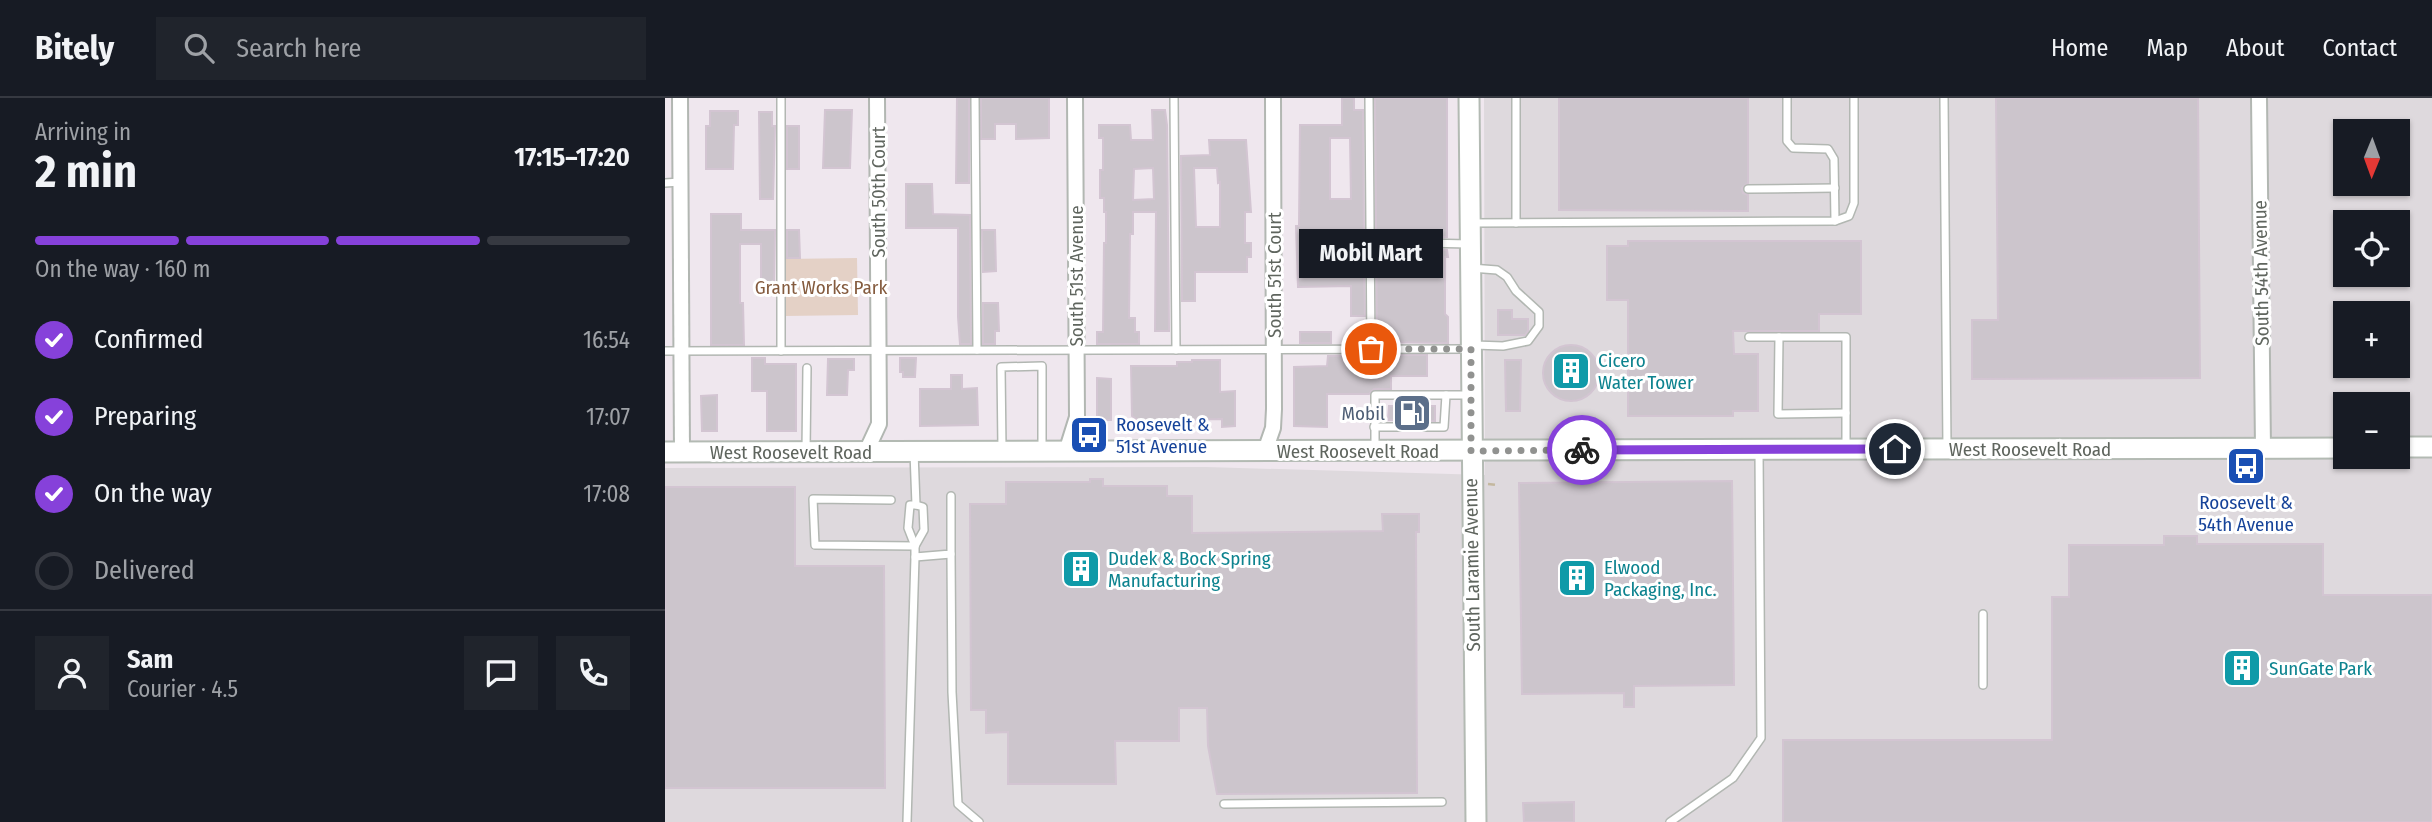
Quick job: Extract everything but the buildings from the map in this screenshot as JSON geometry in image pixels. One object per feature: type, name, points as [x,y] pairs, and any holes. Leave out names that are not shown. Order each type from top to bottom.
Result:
[{"type":"main road","name":"South Laramie Avenue","points":[[1469,98],[1476,822]]},
{"type":"main road","points":[[2410,447],[2432,447]]},
{"type":"main road","name":"West Roosevelt Road","points":[[673,452],[2333,448]]},
{"type":"street","points":[[673,452],[681,351],[680,98]]},
{"type":"street","name":"South 50th Court","points":[[866,452],[879,424],[877,98]]},
{"type":"street","name":"South 51st Avenue","points":[[1066,452],[1076,425],[1075,98]]},
{"type":"street","name":"South 51st Court","points":[[1265,451],[1273,428],[1273,98]]},
{"type":"street","name":"South 54th Avenue","points":[[2259,98],[2263,448]]},
{"type":"lane","points":[[781,98],[781,351]]},
{"type":"lane","points":[[975,98],[978,350]]},
{"type":"lane","points":[[1174,98],[1176,350]]},
{"type":"lane","points":[[1369,98],[1371,349]]},
{"type":"lane","points":[[1516,98],[1516,223]]},
{"type":"lane","points":[[1787,98],[1787,141],[1793,148],[1828,149],[1835,159],[1836,221]]},
{"type":"lane","points":[[1470,223],[1836,221],[1849,216],[1854,203],[1854,98]]},
{"type":"lane","points":[[1944,98],[1947,449]]},
{"type":"lane","points":[[665,183],[680,182]]},
{"type":"lane","points":[[1748,189],[1835,188]]},
{"type":"lane","points":[[1424,243],[1470,244]]},
{"type":"lane","points":[[665,351],[1371,349],[1503,346],[1528,341],[1539,326],[1539,312],[1516,291],[1507,277],[1497,270],[1470,268]]},
{"type":"lane","points":[[1749,337],[1846,337],[1846,450]]},
{"type":"lane","points":[[1779,337],[1778,414],[1846,413]]},
{"type":"lane","points":[[1002,452],[1001,367],[1042,366],[1042,452]]},
{"type":"lane","points":[[806,452],[807,368]]},
{"type":"lane","points":[[1375,451],[1375,395],[1471,394]]},
{"type":"lane","points":[[1374,428],[1444,427],[1446,395]]},
{"type":"lane","points":[[1670,822],[1733,778],[1761,738],[1759,450]]},
{"type":"lane","points":[[913,452],[916,505]]},
{"type":"lane","points":[[951,496],[952,692],[958,804],[979,822]]},
{"type":"lane","points":[[891,500],[813,499],[815,545],[915,546]]},
{"type":"lane","points":[[907,822],[915,557],[915,546],[908,528],[910,506],[916,505],[923,507],[924,530],[915,546]]},
{"type":"lane","points":[[915,557],[951,554]]},
{"type":"lane","points":[[1983,614],[1983,685]]},
{"type":"lane","points":[[1224,804],[1442,802]]},
{"type":"path","points":[[1488,484],[1497,485]]},
{"type":"shaded area","points":[[1484,98],[2432,98],[2432,822],[665,822],[665,468],[1206,467],[1485,475]]},
{"type":"green space","name":"Grant Works Park","points":[[857,258],[858,315],[785,316],[784,259]]},
{"type":"way so far","points":[[1371,349],[1471,349],[1471,451],[1582,450]]},
{"type":"place","name":"Mobil Mart","points":[[1371,349]]},
{"type":"place","name":"Cicero Water Tower","points":[[1571,371]]},
{"type":"place","name":"Mobil","points":[[1412,413]]},
{"type":"place","name":"Roosevelt & 51st Avenue","points":[[1089,435]]},
{"type":"place","name":"Roosevelt & 54th Avenue","points":[[2246,466]]},
{"type":"place","name":"Dudek & Bock Spring Manufacturing","points":[[1081,569]]},
{"type":"place","name":"Elwood Packaging, Inc.","points":[[1577,578]]},
{"type":"place","name":"SunGate Park","points":[[2242,668]]},
{"type":"route","points":[[1582,450],[1895,449]]}]
